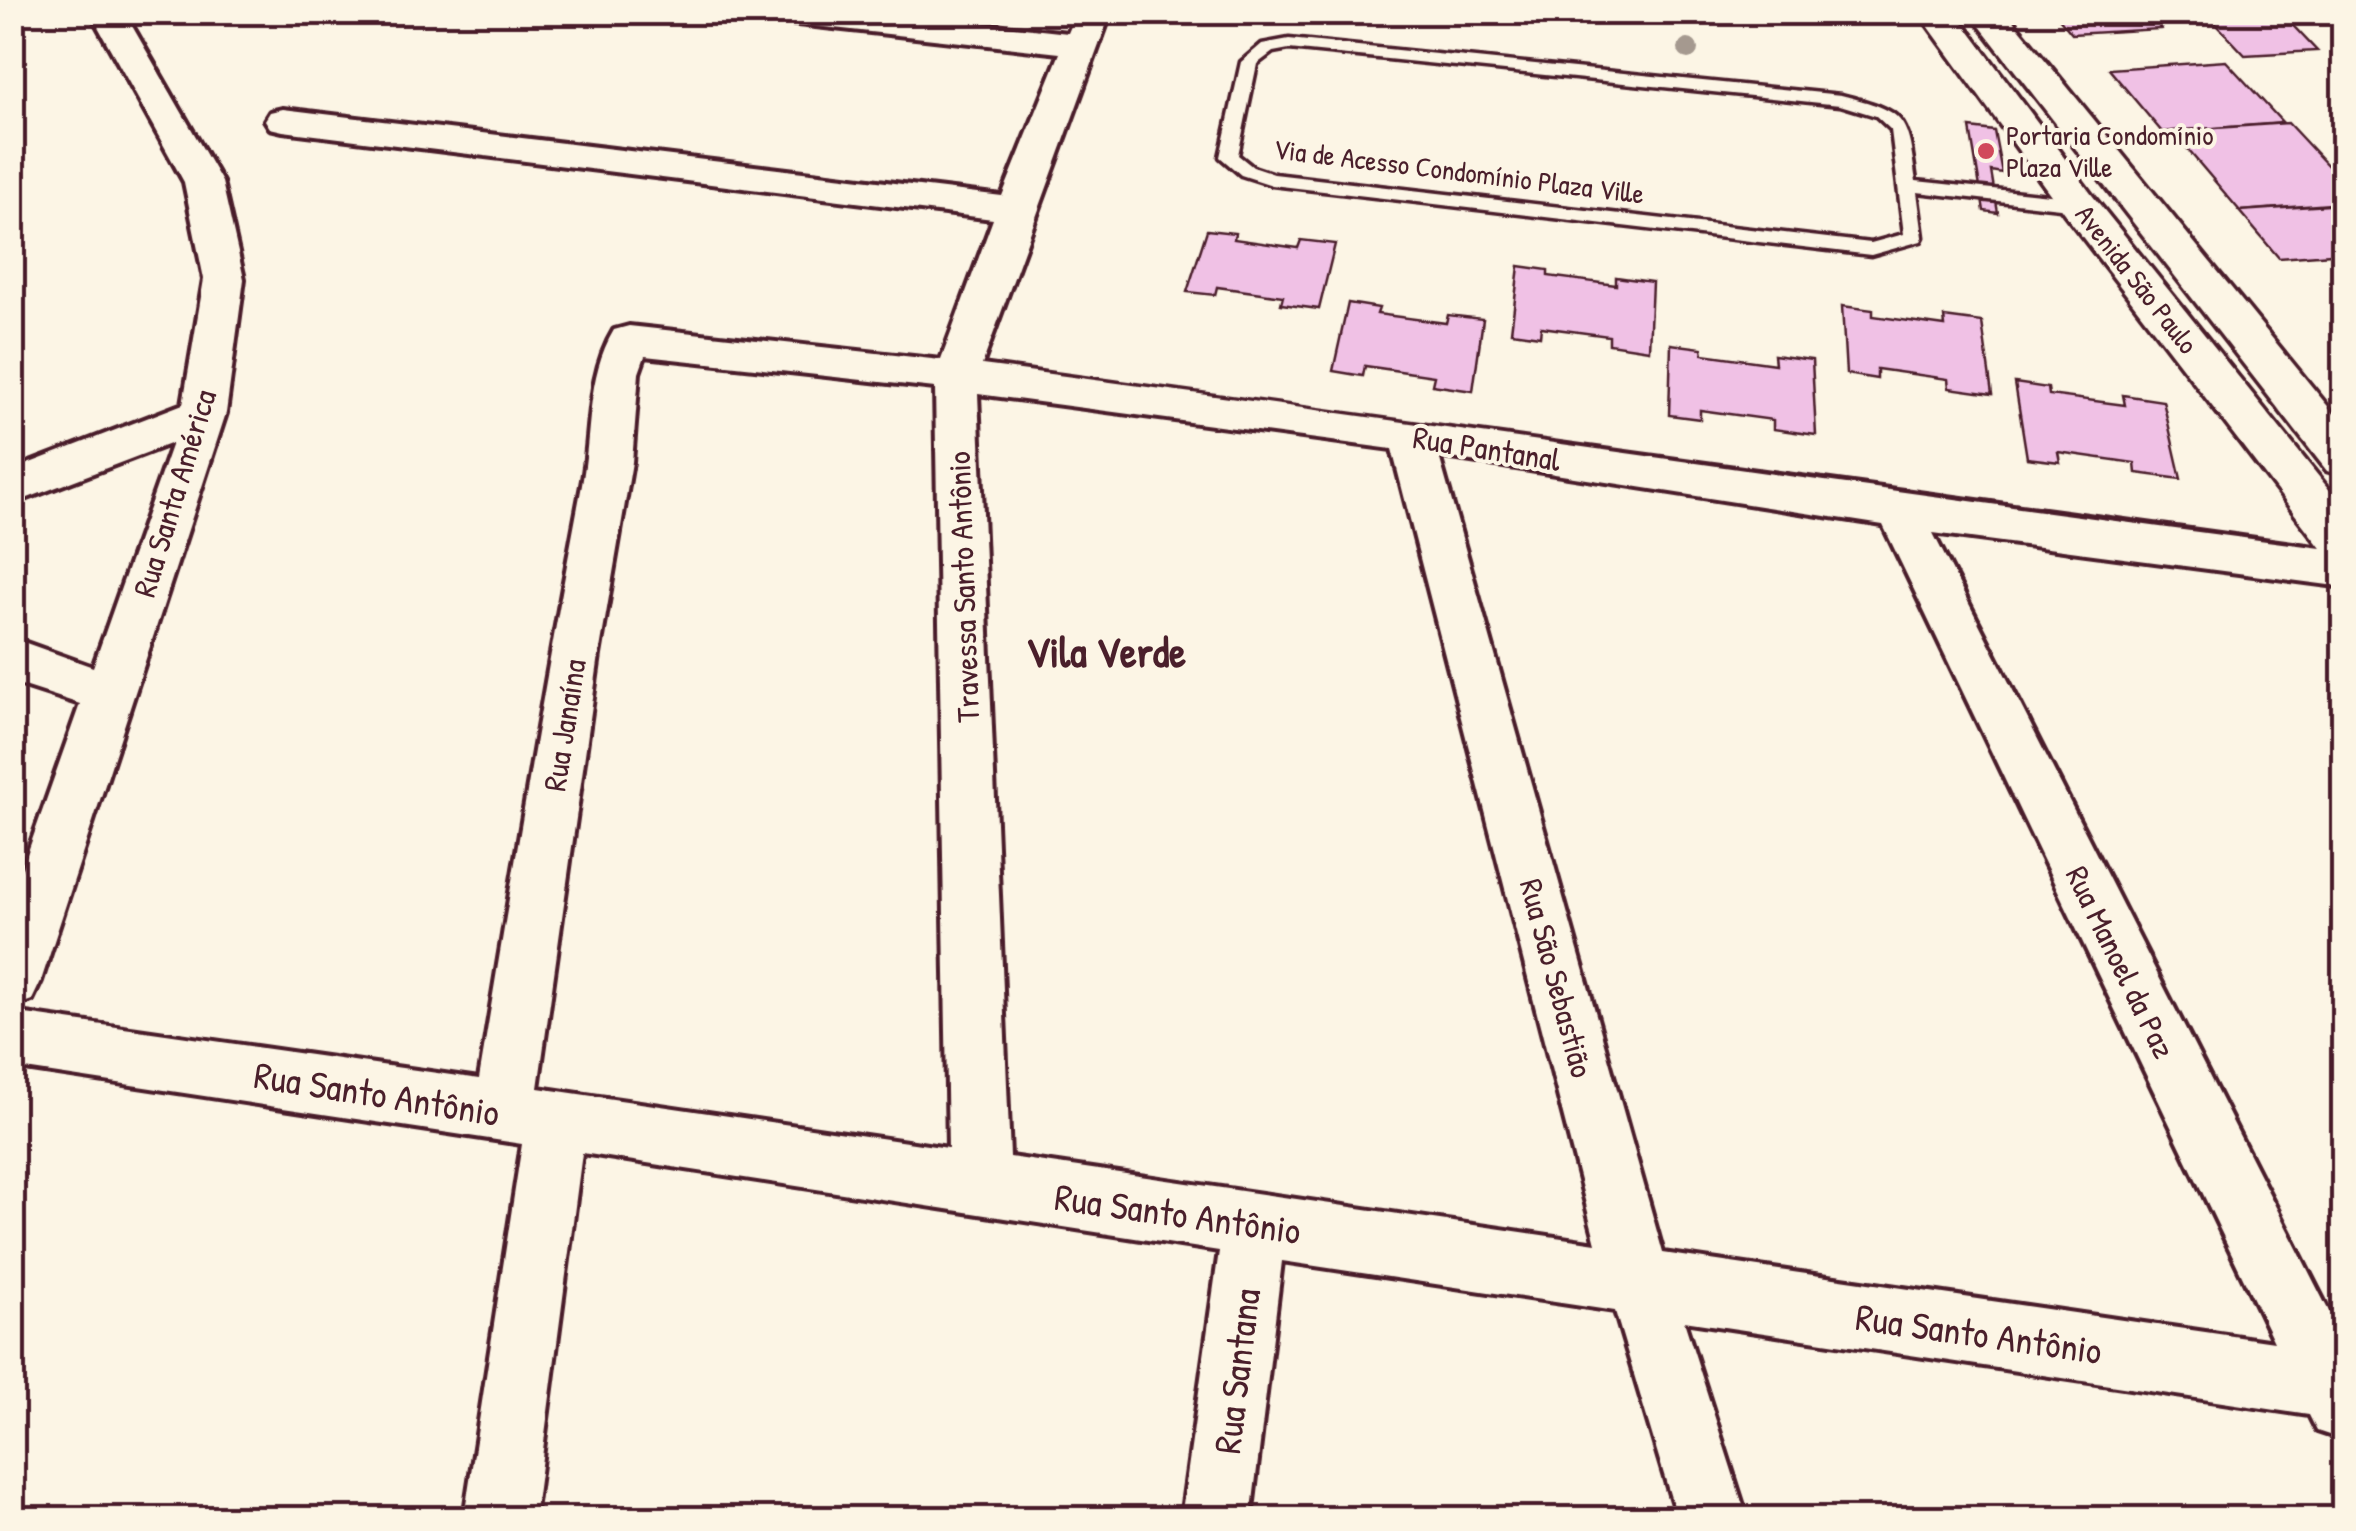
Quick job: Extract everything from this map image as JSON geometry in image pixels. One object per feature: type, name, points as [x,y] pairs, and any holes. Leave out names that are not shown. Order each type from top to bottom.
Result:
[{"type":"street","name":"Rua Santa América","points":[[12,981],[204,412],[224,279],[203,182],[108,12]]},
{"type":"street","points":[[779,12],[1088,29]]},
{"type":"street","name":"Avenida São Paulo","points":[[1936,12],[2078,204],[2344,543]]},
{"type":"street","name":"Avenida São Paulo","points":[[1987,12],[2344,460]]},
{"type":"street","name":"Travessa Santo Antônio","points":[[980,1186],[956,376],[1088,29]]},
{"type":"street","points":[[283,120],[1016,210]]},
{"type":"street","name":"Rua Pantanal","points":[[628,340],[956,376],[1411,436],[1898,511],[2344,569]]},
{"type":"street","name":"Rua Janaína","points":[[499,1518],[530,1117],[574,656],[609,462],[616,373],[628,340]]},
{"type":"street","points":[[12,488],[204,412]]},
{"type":"street","name":"Rua São Sebastião","points":[[1411,436],[1639,1283],[1712,1518]]},
{"type":"street","name":"Rua Manoel da Paz","points":[[1898,511],[2339,1394]]},
{"type":"street","points":[[12,658],[110,693]]},
{"type":"street","name":"Rua Santo Antônio","points":[[12,1039],[980,1186],[1255,1223],[2339,1394]]},
{"type":"street","name":"Rua Santana","points":[[1216,1518],[1255,1223]]},
{"type":"lane","name":"Via de Acesso Condomínio Plaza Ville","points":[[1290,44],[1840,100],[1882,112],[1900,130],[1909,186],[1914,237],[1872,249],[1272,178],[1247,171],[1229,158],[1249,62],[1268,48],[1290,44]]},
{"type":"lane","points":[[1909,186],[2078,204]]},
{"type":"building","points":[[2054,12],[2146,12],[2161,29],[2072,34]]},
{"type":"building","points":[[2205,12],[2280,12],[2317,51],[2245,55]]},
{"type":"building","points":[[2226,61],[2283,123],[2162,132],[2109,69]]},
{"type":"building","points":[[2288,123],[2344,183],[2344,203],[2240,211],[2172,131]]},
{"type":"building","name":"Portaria Condomínio Plaza Ville","points":[[1970,128],[1994,131],[2002,173],[1991,171],[1998,213],[1984,211]]},
{"type":"building","points":[[2344,204],[2344,253],[2279,258],[2239,211]]},
{"type":"building","points":[[1207,230],[1235,233],[1234,239],[1298,248],[1301,240],[1335,244],[1319,309],[1281,304],[1283,296],[1217,287],[1215,295],[1187,292]]},
{"type":"building","points":[[1519,266],[1548,270],[1548,276],[1616,285],[1616,277],[1652,282],[1649,350],[1609,344],[1609,336],[1541,327],[1540,336],[1511,332]]},
{"type":"building","points":[[1348,303],[1379,308],[1377,314],[1446,323],[1448,315],[1483,319],[1473,391],[1432,385],[1434,376],[1365,366],[1363,376],[1333,371]]},
{"type":"building","points":[[1842,306],[1873,310],[1873,316],[1945,326],[1944,317],[1982,322],[1992,394],[1949,388],[1948,379],[1877,369],[1877,379],[1846,374]]},
{"type":"building","points":[[1671,344],[1702,348],[1703,354],[1775,364],[1774,355],[1812,360],[1816,435],[1773,429],[1773,420],[1700,410],[1700,419],[1669,415]]},
{"type":"building","points":[[2015,383],[2048,388],[2049,395],[2125,405],[2123,395],[2163,401],[2181,479],[2136,473],[2135,463],[2058,452],[2060,462],[2027,458]]},
{"type":"place","name":"Portaria Condomínio Plaza Ville","points":[[1986,151]]},
{"type":"district","name":"Vila Verde","points":[[1106,651]]}]
